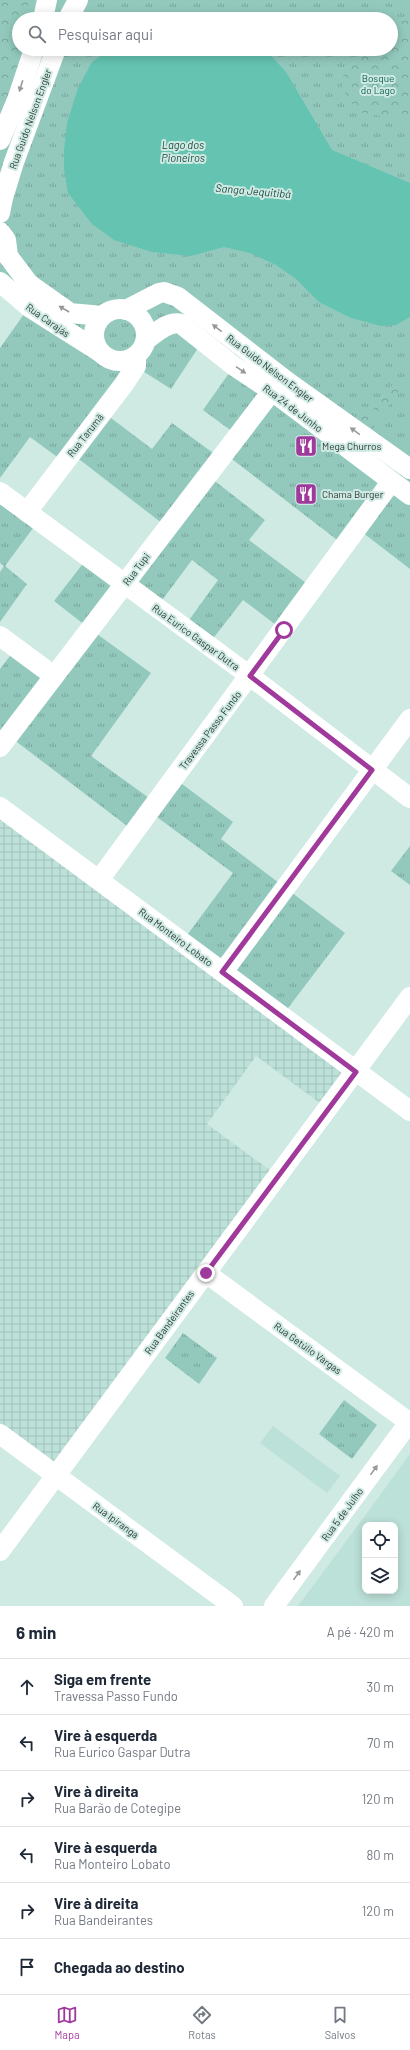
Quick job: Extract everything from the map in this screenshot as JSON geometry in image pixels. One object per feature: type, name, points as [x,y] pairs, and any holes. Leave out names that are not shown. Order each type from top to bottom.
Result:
[{"type":"street","points":[[44,12],[47,0]]},
{"type":"street","points":[[72,12],[78,0]]},
{"type":"street","points":[[0,140],[17,100],[32,56]]},
{"type":"street","name":"Rua Guido Nelson Engler","points":[[0,213],[2,198],[14,162],[53,56]]},
{"type":"street","points":[[2,246],[20,274],[43,295],[70,313],[102,316]]},
{"type":"street","name":"Rua Carajás","points":[[0,282],[29,307],[106,356],[123,372],[124,384]]},
{"type":"street","name":"Rua Guido Nelson Engler","points":[[126,310],[159,293],[164,292],[178,298],[289,383],[410,469]]},
{"type":"street","points":[[126,310],[132,312],[142,321],[146,333],[144,347],[136,356],[127,361],[106,356],[94,338],[97,323],[102,316],[109,312],[126,310]]},
{"type":"street","name":"Rua 24 de Junho","points":[[146,340],[176,322],[182,324],[234,366],[272,391],[410,495]]},
{"type":"street","name":"Rua Tarumã","points":[[27,512],[124,384],[136,366],[136,356]]},
{"type":"street","name":"Rua Tupi","points":[[0,747],[272,391]]},
{"type":"street","name":"Travessa Passo Fundo","points":[[99,880],[391,482]]},
{"type":"street","name":"Rua Eurico Gaspar Dutra","points":[[0,492],[250,676],[410,798]]},
{"type":"street","points":[[0,636],[54,676]]},
{"type":"street","points":[[222,972],[410,718]]},
{"type":"street","name":"Rua Monteiro Lobato","points":[[0,807],[410,1111]]},
{"type":"street","name":"Rua Bandeirantes","points":[[0,1551],[410,998]]},
{"type":"street","name":"Rua Getúlio Vargas","points":[[206,1273],[410,1422]]},
{"type":"street","name":"Rua 5 de Julho","points":[[274,1606],[410,1422]]},
{"type":"street","name":"Rua Ipiranga","points":[[0,1434],[233,1606]]},
{"type":"shaded area","points":[[0,807],[356,1071],[328,1109],[256,1056],[207,1124],[278,1176],[56,1475],[0,1434]]},
{"type":"shaded area","points":[[273,1426],[340,1476],[327,1493],[260,1443]]},
{"type":"shaded area","points":[[410,1454],[410,1606],[298,1606],[373,1505]]},
{"type":"green space","points":[[0,0],[47,0],[44,12],[12,12],[12,56],[31,56],[0,140]]},
{"type":"green space","points":[[47,0],[410,0],[410,569],[358,529],[345,546],[224,453],[237,435],[203,410],[234,366],[202,342],[171,389],[127,361],[113,360],[123,372],[103,412],[152,449],[172,423],[220,458],[207,475],[265,520],[249,540],[314,589],[284,631],[243,600],[208,645],[184,627],[218,580],[192,560],[157,607],[125,584],[90,629],[54,601],[88,557],[124,584],[167,527],[71,453],[64,462],[30,437],[0,478],[0,348],[29,307],[0,282],[0,140],[31,56],[398,56],[398,12],[44,12]]},
{"type":"green space","name":"Bosque do Lago","points":[[364,8],[377,12],[364,12]]},
{"type":"green space","name":"Bosque do Lago","points":[[398,18],[410,22],[410,121],[358,112],[342,88],[344,70],[356,60],[357,56],[398,56]]},
{"type":"green space","points":[[396,380],[403,385],[371,431],[361,423],[358,412],[372,411]]},
{"type":"green space","points":[[0,492],[39,520],[5,566],[27,584],[0,622],[0,572],[4,566],[0,563]]},
{"type":"green space","points":[[90,629],[151,673],[91,756],[156,803],[174,778],[233,822],[221,839],[345,933],[282,1016],[182,942],[233,873],[150,812],[135,832],[9,736],[0,747],[0,669],[16,648],[54,676]]},
{"type":"green space","points":[[410,846],[410,885],[391,871]]},
{"type":"green space","points":[[183,1333],[217,1358],[199,1384],[165,1358]]},
{"type":"green space","points":[[344,1400],[377,1425],[352,1459],[319,1434]]},
{"type":"water","name":"Lago dos Pioneiros","points":[[101,56],[271,56],[286,72],[332,150],[410,183],[410,317],[396,325],[381,326],[351,318],[319,302],[296,279],[276,265],[250,253],[224,247],[191,256],[152,252],[114,240],[92,224],[68,193],[64,169],[64,150],[67,123],[78,88],[92,62]]},
{"type":"place","name":"Mega Churros","points":[[306,446]]},
{"type":"place","name":"Chama Burger","points":[[306,494]]},
{"type":"route","points":[[206,1273],[356,1072],[222,972],[372,770],[250,676],[284,630]]},
{"type":"water label","name":"Sanga Jequitibá","points":[[253,191]]}]
